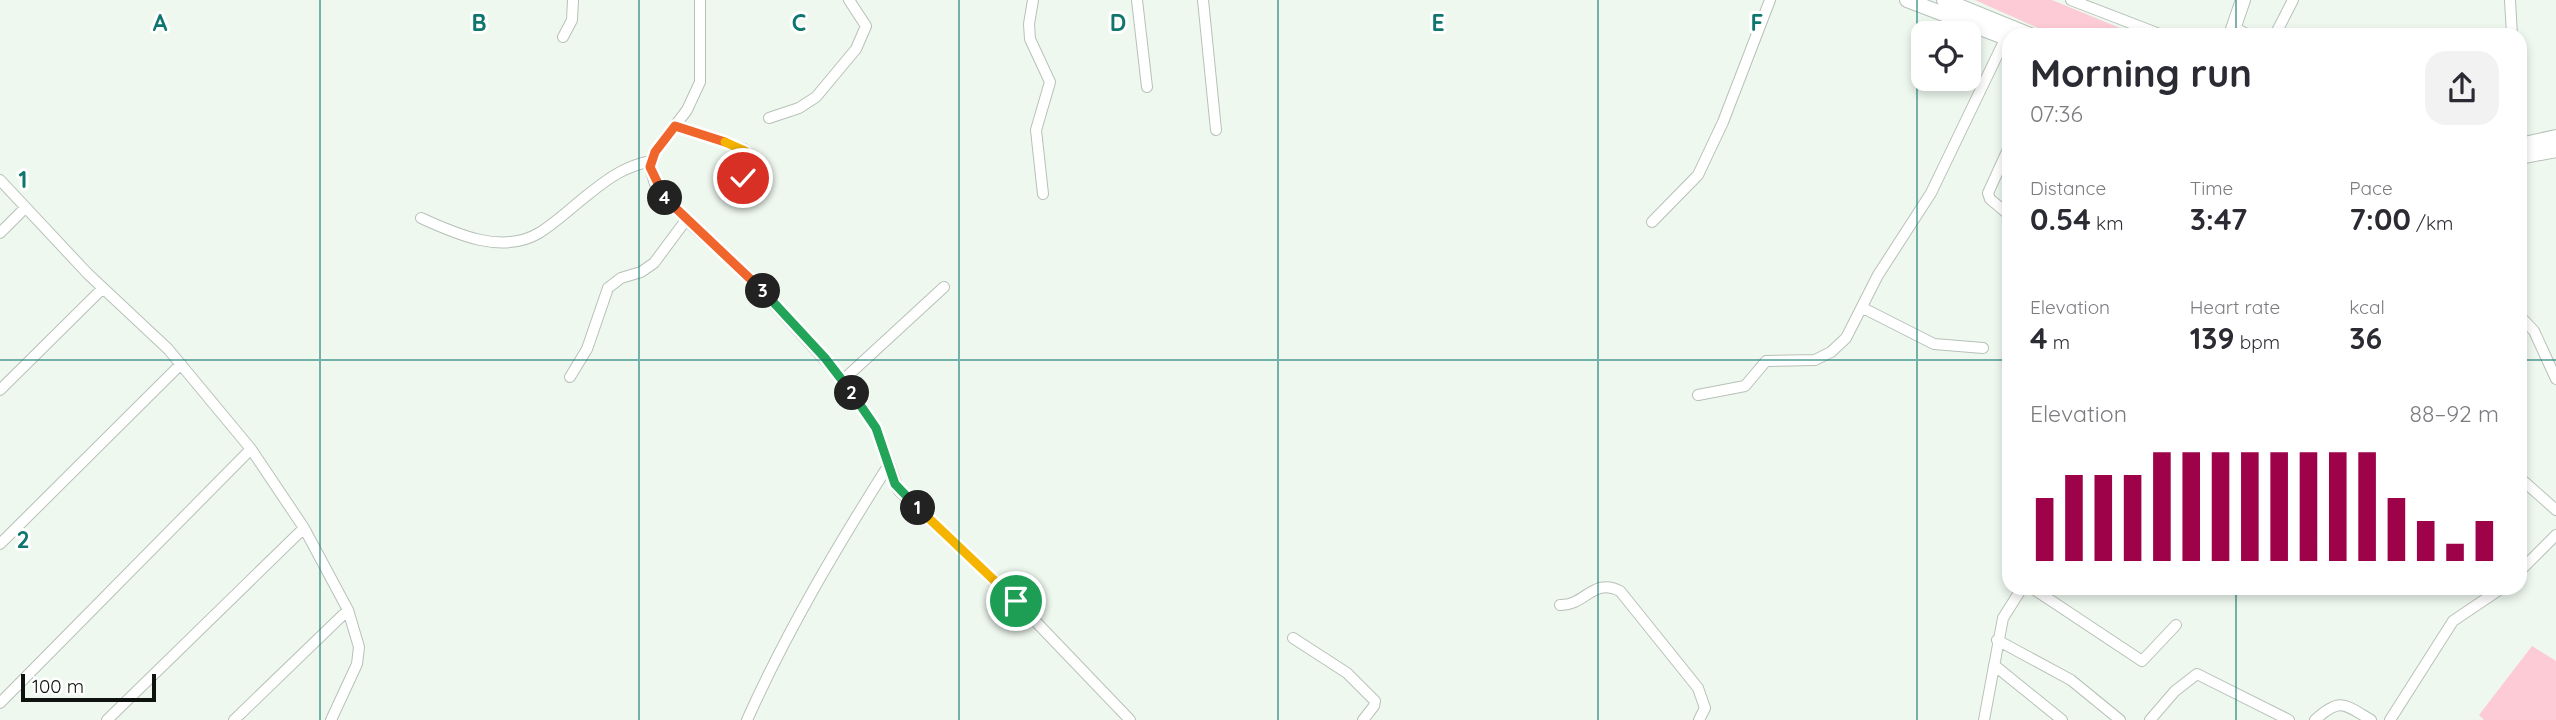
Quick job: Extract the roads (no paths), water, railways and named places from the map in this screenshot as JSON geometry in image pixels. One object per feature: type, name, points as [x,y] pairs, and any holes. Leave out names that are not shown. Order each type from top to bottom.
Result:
[{"type":"main road","points":[[1907,0],[2002,32]]},
{"type":"main road","points":[[1944,0],[2002,30]]},
{"type":"main road","points":[[2233,28],[2243,0]]},
{"type":"main road","points":[[2527,143],[2556,137]]},
{"type":"main road","points":[[2527,156],[2556,150]]},
{"type":"street","points":[[563,37],[572,20],[573,0]]},
{"type":"street","points":[[700,0],[702,73],[692,101],[651,161],[651,173],[660,191],[686,220],[749,276],[843,380],[876,428],[899,491],[1016,601],[1130,720]]},
{"type":"street","points":[[769,118],[808,103],[856,49],[865,34],[865,22],[849,0]]},
{"type":"street","points":[[1032,0],[1030,39],[1050,82],[1035,130],[1043,194]]},
{"type":"street","points":[[1137,0],[1147,87]]},
{"type":"street","points":[[1203,0],[1216,130]]},
{"type":"street","points":[[1652,222],[1698,174],[1723,122],[1770,0]]},
{"type":"street","points":[[2071,0],[2144,28]]},
{"type":"street","points":[[2279,28],[2293,0]]},
{"type":"street","points":[[2510,0],[2512,28]]},
{"type":"street","points":[[1698,395],[1745,386],[1763,362],[1770,359],[1801,362],[1820,358],[1843,342],[1878,275],[1931,193],[2002,48]]},
{"type":"street","points":[[675,126],[741,147],[746,153],[740,176],[765,186]]},
{"type":"street","points":[[421,218],[464,236],[498,243],[520,241],[547,228],[615,173],[651,161]]},
{"type":"street","points":[[2002,163],[1988,194],[2002,209]]},
{"type":"street","points":[[0,180],[181,365],[251,449],[304,528],[348,610],[359,647],[359,657],[331,720]]},
{"type":"street","points":[[0,233],[25,208]]},
{"type":"street","points":[[570,377],[590,341],[608,288],[621,278],[641,272],[654,263],[686,220]]},
{"type":"street","points":[[843,380],[943,287]]},
{"type":"street","points":[[0,390],[103,288]]},
{"type":"street","points":[[1863,308],[1934,344],[1983,348]]},
{"type":"street","points":[[2527,323],[2535,331],[2556,379]]},
{"type":"street","points":[[0,544],[181,365]]},
{"type":"street","points":[[0,703],[251,449]]},
{"type":"street","points":[[747,720],[786,638],[888,466]]},
{"type":"street","points":[[2527,484],[2556,510]]},
{"type":"street","points":[[107,720],[304,528]]},
{"type":"street","points":[[2527,564],[2556,535]]},
{"type":"street","points":[[1560,605],[1573,603],[1599,586],[1611,586],[1620,591],[1698,688],[1705,708],[1699,720]]},
{"type":"street","points":[[1984,720],[1989,705],[1997,640],[2008,607],[2017,595]]},
{"type":"street","points":[[2043,595],[2142,661],[2176,625]]},
{"type":"street","points":[[2390,720],[2453,621],[2492,595]]},
{"type":"street","points":[[234,720],[348,610]]},
{"type":"street","points":[[1293,638],[1347,673],[1375,701],[1363,720]]},
{"type":"street","points":[[1997,640],[2071,680],[2120,720]]},
{"type":"street","points":[[1994,665],[2063,720]]},
{"type":"street","points":[[2150,720],[2175,691],[2197,674],[2289,720]]},
{"type":"street","points":[[2315,720],[2330,706],[2339,704],[2371,720]]}]
